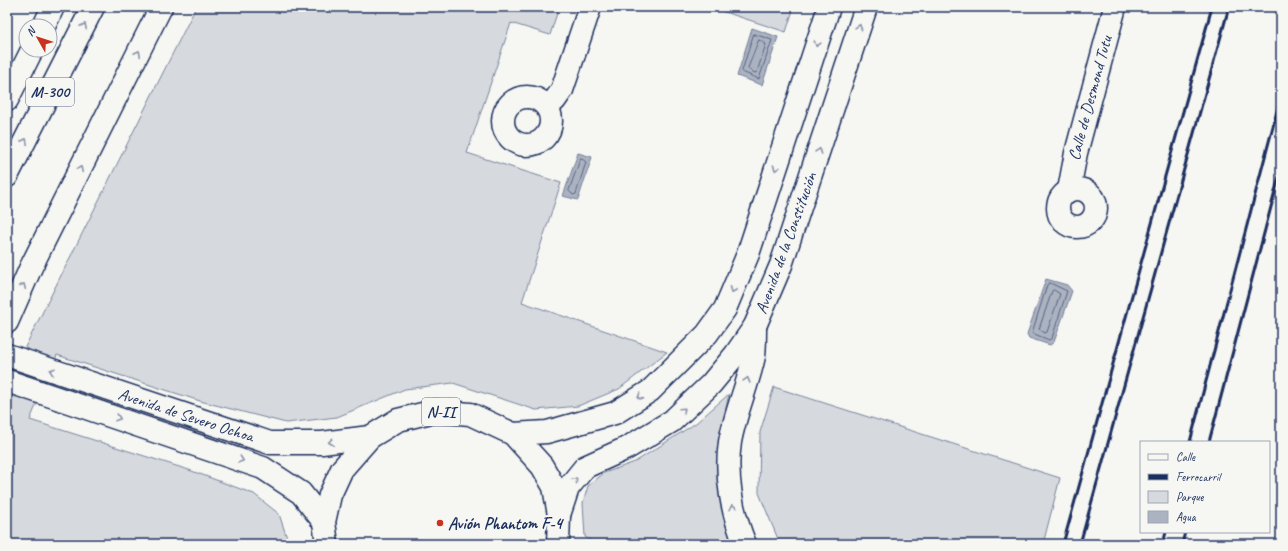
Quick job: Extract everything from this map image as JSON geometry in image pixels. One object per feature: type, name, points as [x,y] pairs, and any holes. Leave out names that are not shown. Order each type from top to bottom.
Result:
[{"type":"main road","points":[[48,18],[53,7]]},
{"type":"main road","name":"M-300","points":[[7,176],[93,7]]},
{"type":"main road","points":[[7,322],[31,267],[162,7]]},
{"type":"main road","points":[[547,107],[555,100],[562,90],[590,7]]},
{"type":"main road","name":"Avenida de la Constitución","points":[[513,434],[547,432],[615,413],[650,391],[707,334],[725,309],[748,254],[829,7]]},
{"type":"main road","name":"Avenida de la Constitución","points":[[559,515],[568,488],[585,467],[627,448],[672,421],[711,384],[735,355],[755,326],[781,265],[866,7]]},
{"type":"main road","name":"Calle de Desmond Tutu","points":[[1069,190],[1076,153],[1115,7]]},
{"type":"main road","points":[[7,100],[28,58]]},
{"type":"main road","points":[[745,544],[737,526],[732,504],[729,476],[730,443],[754,356],[755,326]]},
{"type":"main road","name":"Avenida de Severo Ochoa","points":[[7,355],[270,443],[322,443],[370,437]]},
{"type":"main road","name":"Avenida de Severo Ochoa","points":[[7,381],[263,468],[301,493],[324,522]]},
{"type":"main road","name":"N-II","points":[[327,544],[324,522],[330,495],[342,469],[370,437],[398,420],[435,411],[470,414],[513,434],[542,466],[554,487],[559,515],[558,544]]},
{"type":"green space","points":[[196,7],[559,7],[550,35],[511,23],[467,153],[561,183],[522,302],[667,352],[619,389],[578,406],[536,410],[453,383],[405,389],[337,417],[286,423],[200,401],[57,355],[30,420],[189,470],[254,494],[279,514],[289,544],[7,544],[7,383]]},
{"type":"green space","points":[[709,7],[794,7],[786,32]]},
{"type":"green space","points":[[774,387],[1060,478],[1043,544],[780,544],[759,493],[760,432]]},
{"type":"green space","points":[[729,394],[721,433],[718,469],[722,505],[734,544],[596,544],[585,537],[583,503],[588,486],[604,473],[635,462],[696,423]]},
{"type":"water","points":[[752,28],[778,37],[762,85],[737,76]]},
{"type":"water","points":[[578,153],[592,157],[578,200],[563,196]]},
{"type":"water","points":[[1046,279],[1067,285],[1072,291],[1054,342],[1050,345],[1029,338],[1027,334]]},
{"type":"railway","points":[[1063,544],[1212,7]]},
{"type":"railway","points":[[1080,544],[1229,7]]},
{"type":"railway","points":[[1190,441],[1281,96]]},
{"type":"railway","points":[[1209,441],[1281,169]]},
{"type":"railway","points":[[1163,544],[1166,533]]},
{"type":"railway","points":[[1182,544],[1185,533]]},
{"type":"place","name":"Avión Phantom F-4","points":[[440,523]]}]
